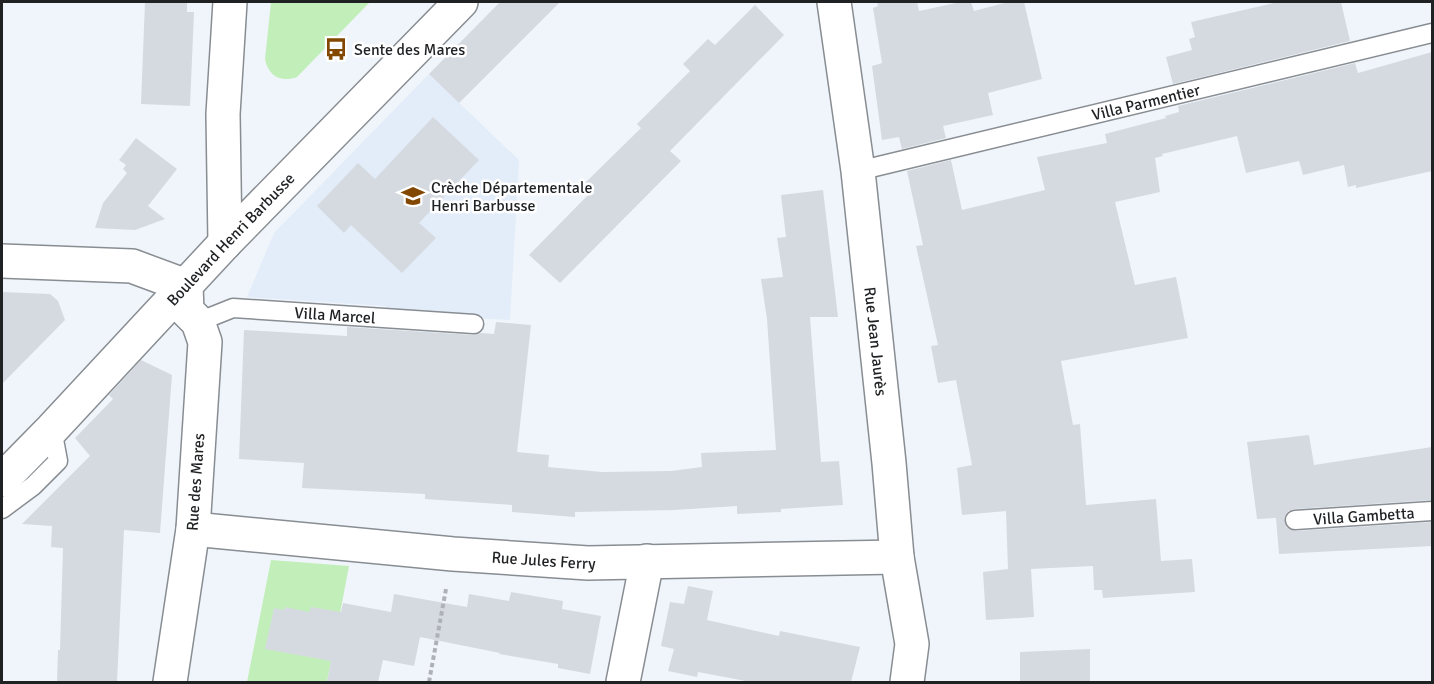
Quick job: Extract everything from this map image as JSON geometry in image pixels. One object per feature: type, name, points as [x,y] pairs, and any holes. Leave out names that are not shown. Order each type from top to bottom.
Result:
[{"type":"street","points":[[225,243],[224,114],[230,2]]},
{"type":"street","name":"Boulevard Henri Barbusse","points":[[2,480],[225,243],[461,2]]},
{"type":"street","name":"Rue Jean Jaurès","points":[[834,2],[858,171],[890,463],[897,557],[912,644],[907,682]]},
{"type":"street","points":[[2,261],[132,266],[186,286]]},
{"type":"street","name":"Rue des Mares","points":[[170,682],[193,529],[205,342],[198,322],[187,311],[186,286]]},
{"type":"street","name":"Rue Jules Ferry","points":[[193,529],[453,554],[588,563],[897,557]]},
{"type":"street","points":[[623,682],[647,561]]},
{"type":"lane","name":"Villa Parmentier","points":[[858,171],[1432,33]]},
{"type":"lane","name":"Villa Marcel","points":[[198,322],[233,308],[474,324]]},
{"type":"lane","points":[[2,509],[33,486],[57,460],[52,429]]},
{"type":"lane","name":"Villa Gambetta","points":[[1295,520],[1432,511]]},
{"type":"path","points":[[429,682],[453,554]]},
{"type":"shaded area","name":"Crèche Départementale Henri Barbusse","points":[[429,74],[519,160],[510,320],[386,314],[386,306],[247,297],[274,233]]},
{"type":"green space","points":[[271,2],[370,2],[297,77],[286,79],[272,74],[265,59]]},
{"type":"green space","points":[[271,560],[349,566],[327,682],[247,682]]},
{"type":"building","points":[[145,2],[187,2],[187,12],[194,12],[190,106],[141,104]]},
{"type":"building","points":[[500,2],[560,2],[459,103],[429,74]]},
{"type":"building","points":[[877,2],[917,2],[919,11],[971,2],[974,11],[1008,2],[1024,2],[1042,79],[988,93],[993,115],[943,126],[946,138],[902,149],[899,137],[882,140],[872,66],[882,63],[873,8],[878,6]]},
{"type":"building","points":[[1278,2],[1341,2],[1350,41],[1173,84],[1166,57],[1192,50],[1189,39],[1195,37],[1191,22]]},
{"type":"building","points":[[755,5],[784,35],[670,151],[681,161],[560,283],[529,255],[591,192],[584,184],[641,128],[637,124],[690,71],[683,64],[708,39],[715,45]]},
{"type":"building","points":[[1432,52],[1432,171],[1356,188],[1356,185],[1348,187],[1344,165],[1303,175],[1299,161],[1246,173],[1237,136],[1162,154],[1163,156],[1155,158],[1160,192],[1115,202],[1135,285],[1176,277],[1188,338],[1061,361],[1073,425],[1080,424],[1086,505],[1156,499],[1161,561],[1192,559],[1195,592],[1103,598],[1102,590],[1094,590],[1093,566],[1031,569],[1034,617],[986,620],[983,572],[1008,569],[1006,511],[962,515],[957,468],[972,465],[956,380],[938,383],[931,346],[938,345],[916,246],[923,245],[907,171],[951,160],[962,210],[1045,190],[1037,157],[1107,143],[1105,134],[1166,118],[1165,116],[1179,112],[1178,106],[1355,63],[1358,73]]},
{"type":"building","points":[[433,117],[479,160],[419,223],[436,238],[402,273],[351,225],[344,233],[317,206],[358,163],[375,179]]},
{"type":"building","points":[[136,138],[177,169],[148,206],[165,219],[135,230],[95,228],[103,203],[127,173],[123,169],[126,165],[119,160]]},
{"type":"building","points":[[823,190],[838,317],[810,317],[821,462],[839,461],[843,505],[737,514],[737,506],[575,512],[575,517],[512,512],[512,505],[425,499],[425,494],[302,488],[304,463],[239,459],[244,330],[347,336],[347,327],[473,335],[494,334],[496,322],[531,325],[517,452],[549,455],[548,467],[602,472],[671,471],[702,467],[701,453],[776,450],[767,319],[761,279],[783,277],[777,238],[786,237],[781,195]]},
{"type":"building","points":[[2,292],[50,294],[58,301],[65,320],[2,384]]},
{"type":"building","points":[[141,360],[172,375],[160,533],[124,530],[117,682],[57,682],[63,548],[51,547],[52,526],[22,524],[90,456],[75,438],[113,399],[109,395]]},
{"type":"building","points":[[1309,435],[1314,465],[1432,447],[1432,500],[1294,509],[1288,511],[1285,516],[1286,527],[1296,531],[1432,522],[1432,546],[1279,554],[1276,518],[1257,519],[1247,442]]},
{"type":"building","points":[[688,586],[713,591],[707,620],[779,636],[780,631],[860,647],[851,682],[751,682],[698,672],[697,677],[668,671],[674,649],[661,646],[670,602],[684,604]]},
{"type":"building","points":[[511,592],[563,601],[562,609],[601,616],[590,674],[558,668],[558,664],[420,637],[414,666],[383,660],[378,682],[327,682],[331,661],[265,649],[274,608],[284,610],[285,607],[309,612],[311,607],[341,612],[343,603],[391,612],[394,594],[467,607],[469,594],[509,601]]},
{"type":"building","points":[[1090,649],[1090,682],[1020,682],[1020,652]]},
{"type":"place","name":"Sente des Mares","points":[[336,49]]},
{"type":"place","name":"Crèche Départementale Henri Barbusse","points":[[413,196]]}]
